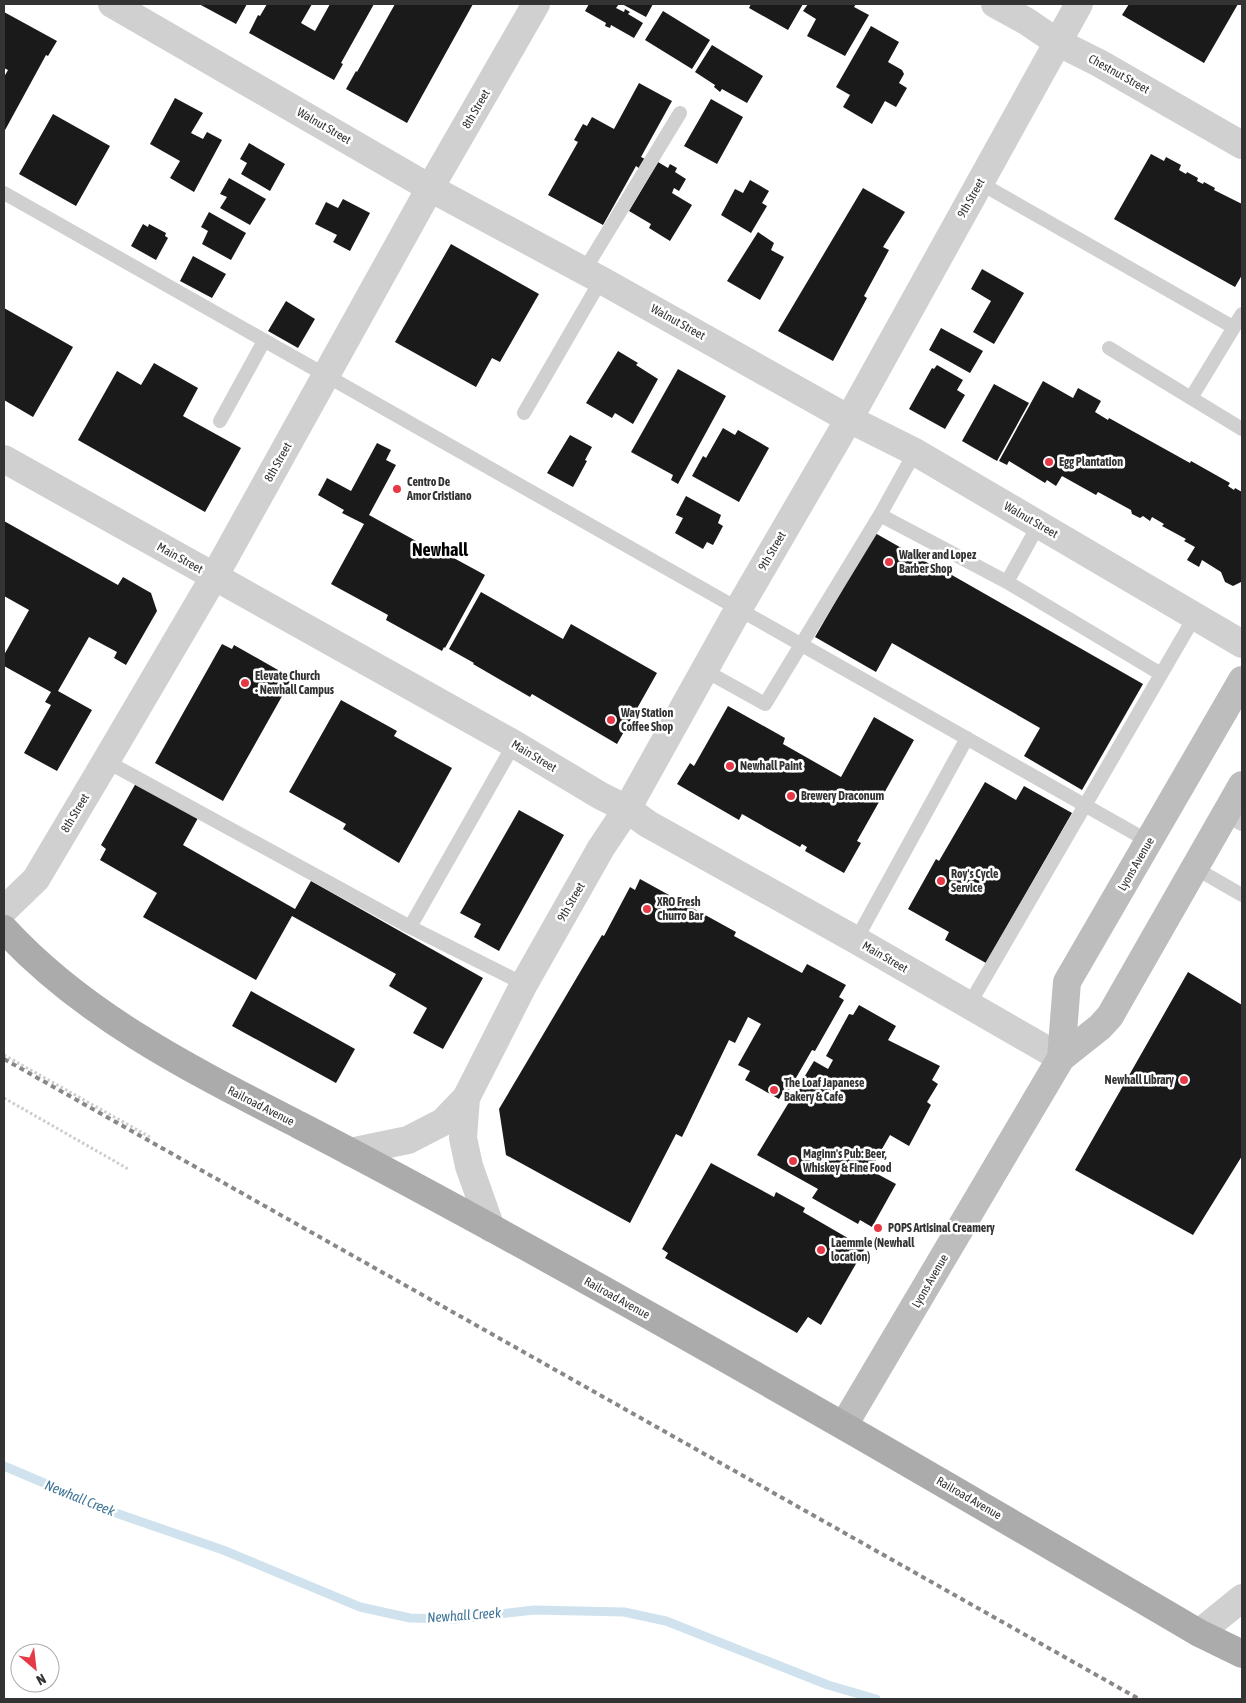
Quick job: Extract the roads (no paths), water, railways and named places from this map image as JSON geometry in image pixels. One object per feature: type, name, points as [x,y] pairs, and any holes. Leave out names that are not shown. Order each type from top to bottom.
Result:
[{"type":"main road","name":"Lyons Avenue","points":[[1061,1058],[1068,982],[1242,680]]},
{"type":"main road","name":"Lyons Avenue","points":[[844,1425],[1061,1058],[1100,1028],[1110,1016],[1195,868],[1234,819],[1242,785]]},
{"type":"main road","name":"Railroad Avenue","points":[[4,929],[42,967],[91,1007],[214,1082],[491,1228],[844,1425],[1199,1633],[1242,1654]]},
{"type":"street","name":"Walnut Street","points":[[112,4],[430,188],[593,275],[849,419],[915,452],[1242,644]]},
{"type":"street","name":"Chestnut Street","points":[[995,4],[1026,21],[1057,42],[1099,63],[1242,145]]},
{"type":"street","name":"9th Street","points":[[350,1152],[408,1140],[443,1122],[466,1098],[524,984],[601,848],[627,809],[739,608],[849,419],[1079,4]]},
{"type":"street","name":"8th Street","points":[[4,910],[36,879],[214,577],[533,5]]},
{"type":"street","name":"Main Street","points":[[4,459],[514,744],[601,796],[627,809],[648,824],[856,940],[1061,1058]]},
{"type":"street","name":"9th Street","points":[[466,1098],[463,1138],[470,1166],[491,1228]]},
{"type":"street","points":[[1199,1633],[1242,1598]]},
{"type":"lane","points":[[524,413],[593,275],[680,112]]},
{"type":"lane","points":[[980,183],[1233,327]]},
{"type":"lane","points":[[4,193],[1148,841]]},
{"type":"lane","points":[[1190,398],[1242,314]]},
{"type":"lane","points":[[220,420],[264,341]]},
{"type":"lane","points":[[1109,348],[1242,430]]},
{"type":"lane","points":[[704,670],[765,704],[880,515],[915,452]]},
{"type":"lane","points":[[880,515],[1007,582],[1161,674]]},
{"type":"lane","points":[[1007,582],[1039,524]]},
{"type":"lane","points":[[969,1005],[1195,616]]},
{"type":"lane","points":[[856,940],[967,738]]},
{"type":"lane","points":[[410,927],[514,744]]},
{"type":"lane","points":[[106,761],[410,927],[524,984]]},
{"type":"lane","points":[[1195,868],[1242,895]]},
{"type":"waterway","name":"Newhall Creek","points":[[4,1466],[110,1511],[223,1550],[360,1607],[410,1618],[456,1619],[534,1610],[624,1612],[666,1621],[828,1685],[876,1699]]},
{"type":"railway","points":[[4,1059],[1139,1699]]},
{"type":"place","name":"Egg Plantation","points":[[1049,462]]},
{"type":"place","name":"Centro De Amor Cristiano","points":[[397,489]]},
{"type":"place","name":"Walker and Lopez Barber Shop","points":[[889,562]]},
{"type":"place","name":"Elevate Church - Newhall Campus","points":[[245,683]]},
{"type":"place","name":"Way Station Coffee Shop","points":[[611,720]]},
{"type":"place","name":"Newhall Paint","points":[[730,766]]},
{"type":"place","name":"Brewery Draconum","points":[[791,796]]},
{"type":"place","name":"Roy's Cycle Service","points":[[941,881]]},
{"type":"place","name":"XRO Fresh Churro Bar","points":[[647,909]]},
{"type":"place","name":"Newhall Library","points":[[1184,1080]]},
{"type":"place","name":"The Loaf Japanese Bakery & Cafe","points":[[774,1090]]},
{"type":"place","name":"Maginn's Pub: Beer, Whiskey & Fine Food","points":[[793,1161]]},
{"type":"place","name":"POPS Artisinal Creamery","points":[[878,1228]]},
{"type":"place","name":"Laemmle (Newhall location)","points":[[821,1250]]},
{"type":"district","name":"Newhall","points":[[440,549]]}]
